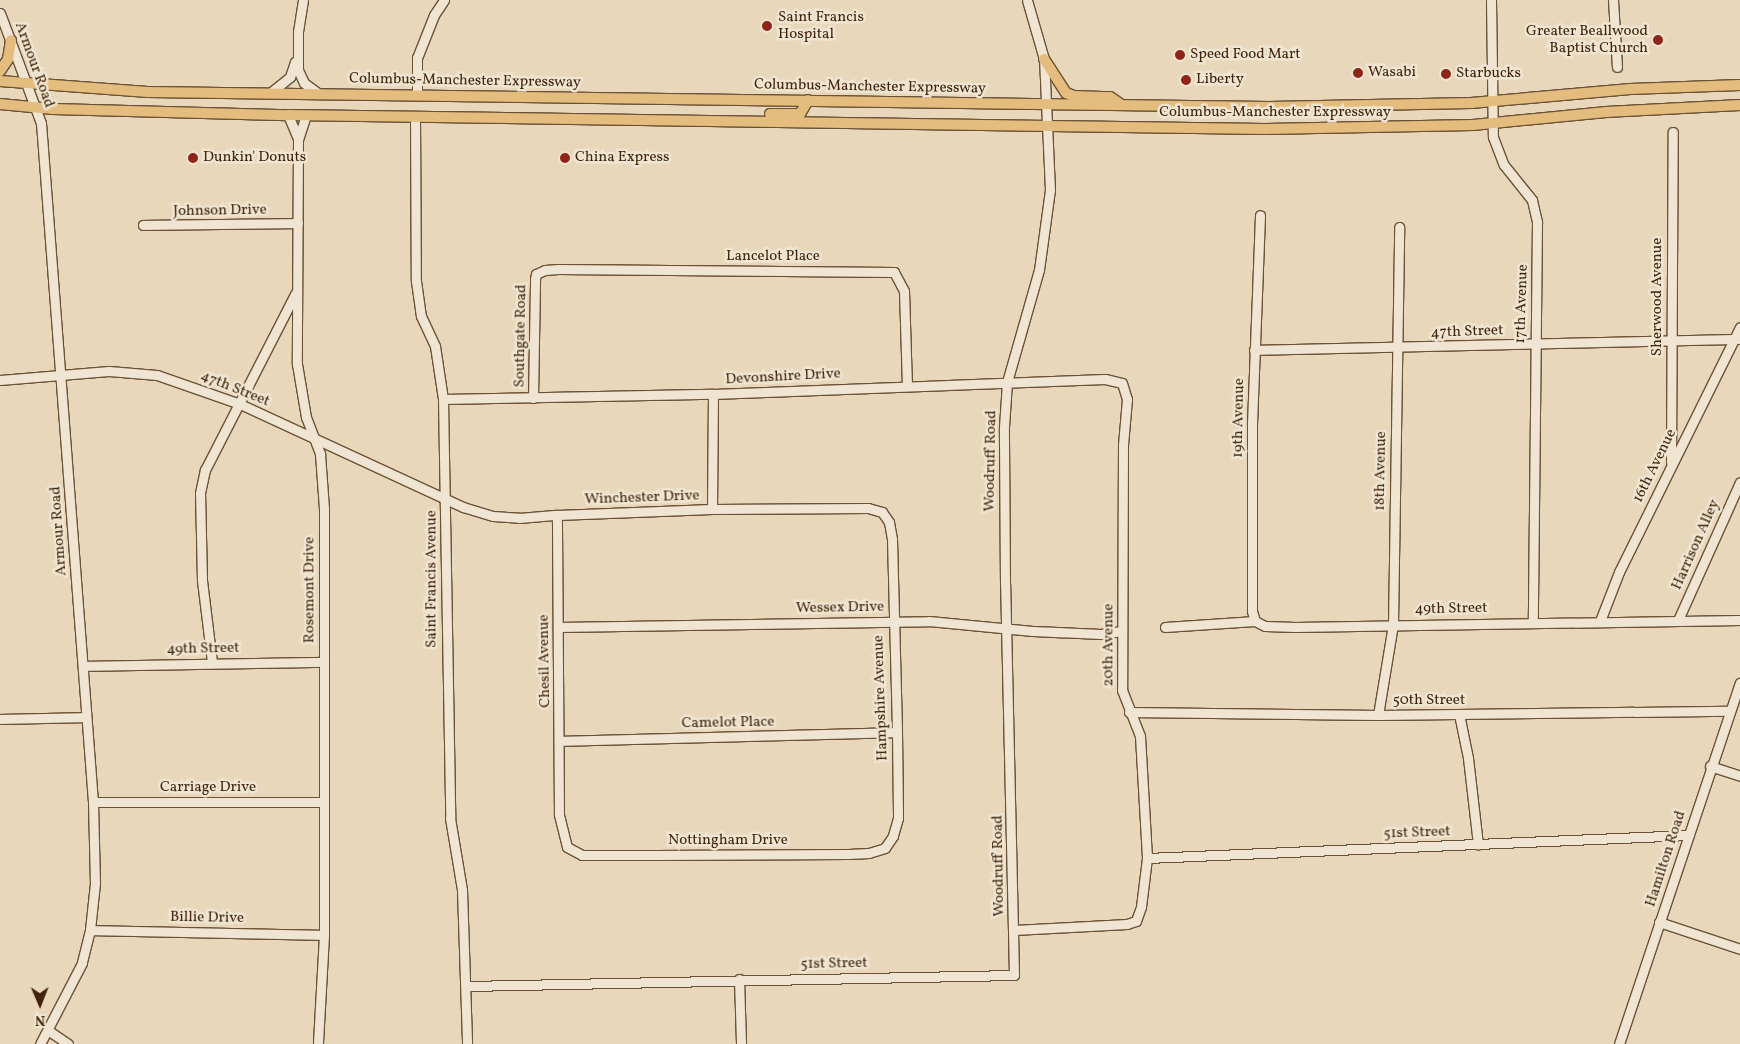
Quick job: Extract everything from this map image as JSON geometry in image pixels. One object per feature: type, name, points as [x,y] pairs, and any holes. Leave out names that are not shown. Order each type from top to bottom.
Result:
[{"type":"main road","points":[[0,71],[8,59],[11,40]]},
{"type":"main road","points":[[1044,59],[1066,93],[1074,96],[1110,98],[1123,105]]},
{"type":"main road","name":"Columbus-Manchester Expressway","points":[[0,82],[148,92],[1372,107],[1492,102],[1630,89],[1740,84]]},
{"type":"main road","points":[[728,120],[742,115],[800,114],[808,100]]},
{"type":"main road","name":"Columbus-Manchester Expressway","points":[[0,104],[36,108],[415,118],[728,120],[1274,129],[1492,124],[1606,112],[1740,104]]},
{"type":"street","points":[[270,93],[290,77],[297,57],[303,0]]},
{"type":"street","points":[[417,95],[417,58],[434,15],[444,0]]},
{"type":"street","name":"Woodruff Road","points":[[1014,930],[1006,626],[1007,382],[1044,246],[1050,190],[1049,125],[1044,59],[1027,0]]},
{"type":"street","name":"17th Avenue","points":[[1491,0],[1492,124],[1497,152],[1525,190],[1536,211],[1538,242],[1534,344],[1533,621]]},
{"type":"street","points":[[1613,0],[1617,67]]},
{"type":"street","name":"Armour Road","points":[[0,12],[30,85],[43,142],[93,802],[95,883],[90,930],[82,963],[49,1031],[40,1044]]},
{"type":"street","points":[[297,57],[301,79],[319,94]]},
{"type":"street","name":"Rosemont Drive","points":[[288,115],[298,139]]},
{"type":"street","name":"Rosemont Drive","points":[[306,115],[298,139],[296,291],[300,391],[315,436],[323,482],[324,935],[318,1044]]},
{"type":"street","name":"Saint Francis Avenue","points":[[415,118],[416,281],[422,316],[435,346],[443,399],[450,818],[462,890],[467,986],[467,1044]]},
{"type":"street","name":"Sherwood Avenue","points":[[1671,462],[1673,132]]},
{"type":"street","name":"19th Avenue","points":[[1256,621],[1252,611],[1254,350],[1260,214]]},
{"type":"street","name":"Johnson Drive","points":[[143,225],[298,223]]},
{"type":"street","name":"18th Avenue","points":[[1378,715],[1393,624],[1399,227]]},
{"type":"street","name":"Lancelot Place","points":[[536,274],[558,269],[894,272],[904,291],[907,386]]},
{"type":"street","name":"Southgate Road","points":[[533,398],[536,274]]},
{"type":"street","points":[[212,662],[202,580],[200,493],[205,470],[296,291]]},
{"type":"street","name":"16th Avenue","points":[[1600,621],[1615,580],[1671,462],[1737,339],[1740,327]]},
{"type":"street","name":"47th Street","points":[[1254,350],[1737,339]]},
{"type":"street","name":"47th Street","points":[[0,380],[109,372],[157,376],[240,404],[315,436],[445,496]]},
{"type":"street","name":"Devonshire Drive","points":[[443,399],[713,394],[1105,379],[1118,380],[1122,383]]},
{"type":"street","name":"20th Avenue","points":[[1014,930],[1127,924],[1136,921],[1142,902],[1147,858],[1140,736],[1122,690],[1123,446],[1127,399],[1122,383]]},
{"type":"street","points":[[712,509],[713,394]]},
{"type":"street","name":"Harrison Alley","points":[[1678,620],[1740,482]]},
{"type":"street","name":"Winchester Drive","points":[[445,496],[463,507],[493,516],[712,509],[843,508]]},
{"type":"street","name":"Hampshire Avenue","points":[[843,508],[882,512],[889,522],[892,539],[892,621],[898,806]]},
{"type":"street","name":"Chesil Avenue","points":[[556,515],[560,741],[559,808]]},
{"type":"street","name":"49th Street","points":[[1165,627],[1256,621],[1265,626],[1533,621],[1740,620]]},
{"type":"street","name":"Wessex Drive","points":[[558,627],[892,621],[1006,626],[1069,633],[1122,631]]},
{"type":"street","name":"49th Street","points":[[83,666],[212,662],[324,662]]},
{"type":"street","name":"Hamilton Road","points":[[1619,1044],[1689,836],[1710,766],[1740,683]]},
{"type":"street","name":"50th Street","points":[[1129,712],[1378,715],[1730,712]]},
{"type":"street","points":[[1458,714],[1468,758],[1478,844]]},
{"type":"street","points":[[0,719],[86,717]]},
{"type":"street","name":"Camelot Place","points":[[560,741],[897,732]]},
{"type":"street","points":[[1710,766],[1740,776]]},
{"type":"street","name":"Carriage Drive","points":[[93,802],[324,802]]},
{"type":"street","name":"Nottingham Drive","points":[[559,808],[561,832],[567,847],[582,855],[848,854],[869,853],[885,848],[893,836],[898,806]]},
{"type":"street","name":"51st Street","points":[[1147,858],[1689,836]]},
{"type":"street","points":[[1659,922],[1740,949]]},
{"type":"street","name":"Billie Drive","points":[[90,930],[324,935]]},
{"type":"street","name":"51st Street","points":[[467,986],[739,979],[1014,975],[1014,930]]},
{"type":"street","points":[[739,979],[741,1044]]},
{"type":"street","points":[[49,1031],[68,1044]]},
{"type":"place","name":"Saint Francis Hospital","points":[[767,26]]},
{"type":"place","name":"Greater Beallwood Baptist Church","points":[[1658,40]]},
{"type":"place","name":"Speed Food Mart","points":[[1180,55]]},
{"type":"place","name":"Wasabi","points":[[1358,73]]},
{"type":"place","name":"Starbucks","points":[[1446,74]]},
{"type":"place","name":"Liberty","points":[[1186,80]]},
{"type":"place","name":"Dunkin' Donuts","points":[[193,158]]},
{"type":"place","name":"China Express","points":[[565,158]]}]
